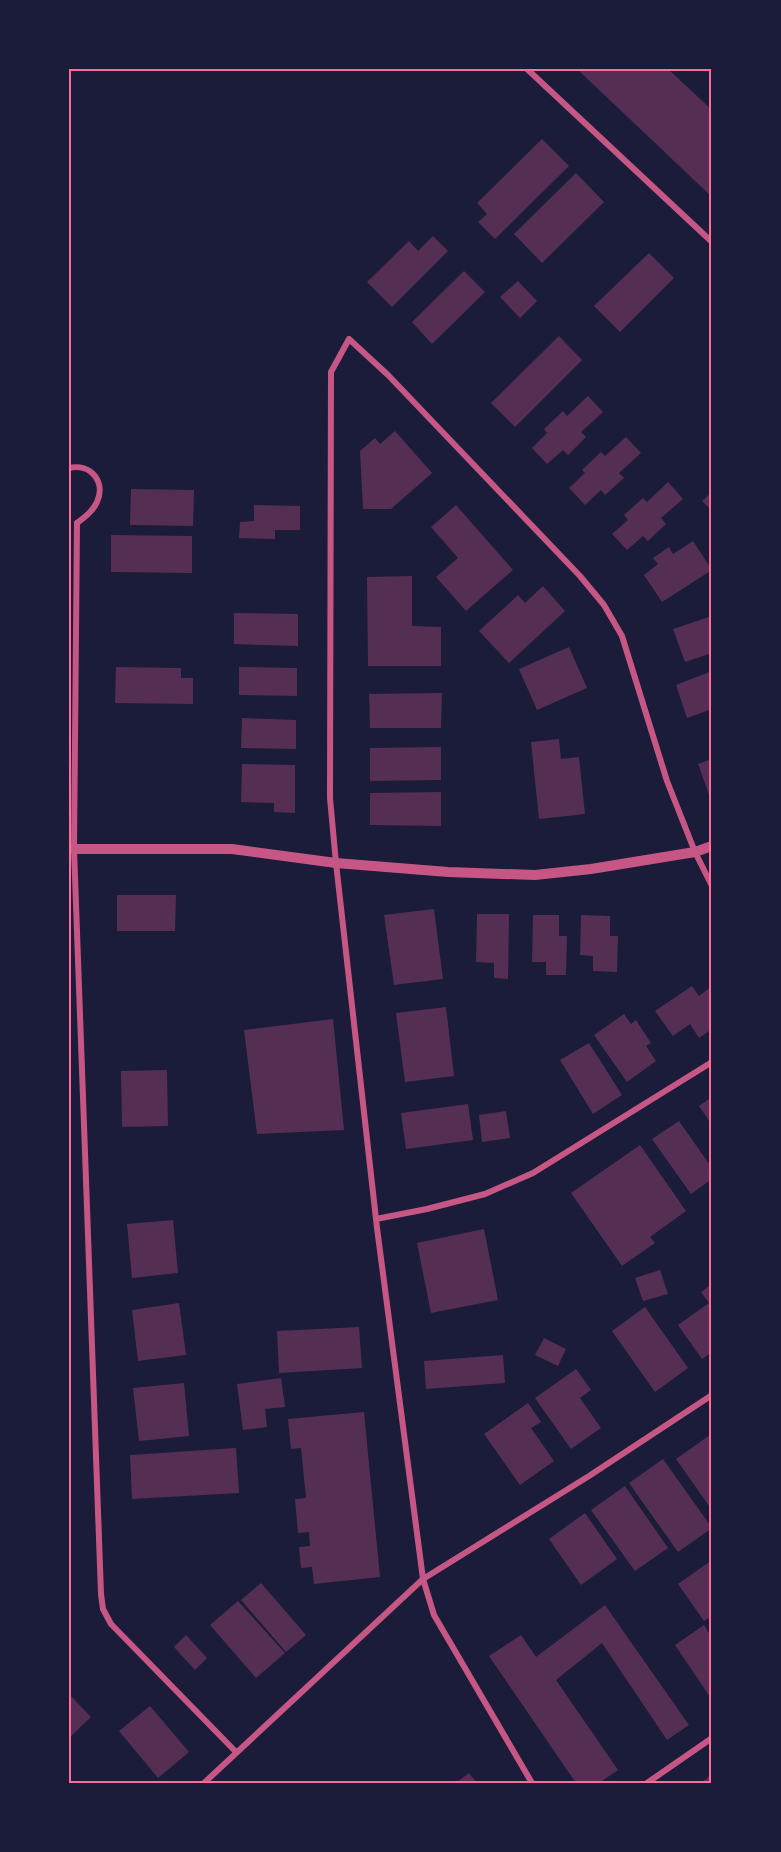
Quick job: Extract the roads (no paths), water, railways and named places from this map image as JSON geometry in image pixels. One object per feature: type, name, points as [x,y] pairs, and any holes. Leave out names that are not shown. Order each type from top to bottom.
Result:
[{"type":"street","points":[[527,69],[712,242]]},
{"type":"street","points":[[532,1783],[434,1615],[423,1579],[376,1219],[330,798],[331,372],[350,339],[388,375],[580,576],[604,606],[621,636],[668,781],[695,852],[712,886]]},
{"type":"street","points":[[69,468],[78,466],[90,470],[97,477],[101,492],[97,504],[77,523]]},
{"type":"street","points":[[69,521],[77,523]]},
{"type":"street","points":[[77,523],[72,849],[103,1609],[111,1624],[236,1752]]},
{"type":"street","points":[[72,849],[232,849],[336,863],[448,872],[535,875],[591,869],[695,852],[712,846]]},
{"type":"street","points":[[376,1219],[485,1194],[534,1173],[712,1062]]},
{"type":"street","points":[[204,1783],[423,1579],[589,1476],[712,1395]]},
{"type":"street","points":[[647,1783],[712,1738]]}]
